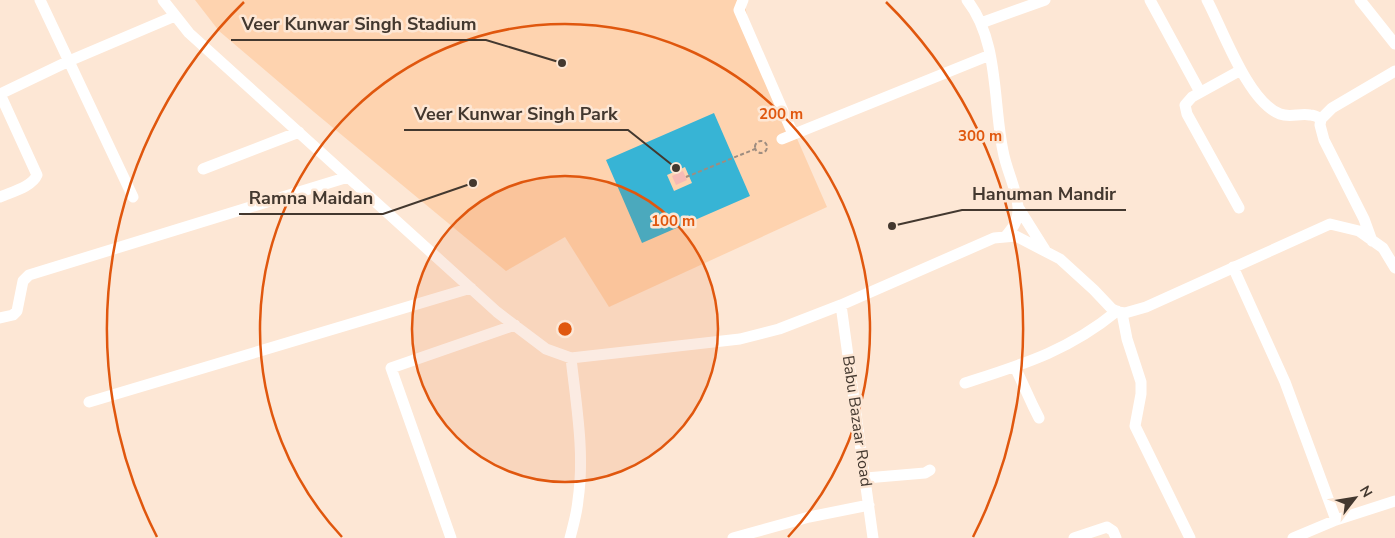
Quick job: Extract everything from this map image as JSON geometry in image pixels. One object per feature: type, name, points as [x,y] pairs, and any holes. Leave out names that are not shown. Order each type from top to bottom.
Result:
[{"type":"street","points":[[40,0],[133,196]]},
{"type":"street","points":[[163,0],[189,33],[471,288],[514,325],[546,349],[571,358],[740,339],[779,329],[841,305],[994,238],[1016,236],[1060,259],[1119,312],[1140,382],[1141,394],[1136,426],[1190,538]]},
{"type":"street","points":[[743,0],[738,10],[788,136],[990,56]]},
{"type":"street","points":[[968,0],[977,12],[990,56],[1003,152],[1018,207],[1046,252]]},
{"type":"street","points":[[981,23],[1045,0]]},
{"type":"street","points":[[1150,0],[1200,92]]},
{"type":"street","points":[[1207,0],[1241,70],[1257,96],[1274,111],[1285,116],[1310,115],[1321,119]]},
{"type":"street","points":[[1360,0],[1395,44]]},
{"type":"street","points":[[0,197],[29,184],[35,180],[37,175],[0,94],[69,61],[175,16]]},
{"type":"street","points":[[1239,208],[1185,110],[1186,102],[1200,92],[1241,70]]},
{"type":"street","points":[[1372,241],[1364,219],[1324,140],[1320,125],[1321,119],[1332,108],[1395,71]]},
{"type":"street","points":[[203,169],[298,132]]},
{"type":"street","points":[[0,318],[13,315],[17,311],[20,306],[24,282],[29,275],[348,177]]},
{"type":"street","points":[[1005,237],[1016,224],[1018,207]]},
{"type":"street","points":[[965,383],[1016,367],[1057,351],[1119,312],[1135,311],[1146,307],[1330,224],[1359,231],[1383,248],[1395,268]]},
{"type":"street","points":[[1233,268],[1286,382],[1336,520]]},
{"type":"street","points":[[88,402],[471,288]]},
{"type":"street","name":"Babu Bazaar Road","points":[[841,305],[873,538]]},
{"type":"street","points":[[451,538],[391,368],[514,325]]},
{"type":"street","points":[[570,538],[578,501],[580,478],[580,442],[571,358]]},
{"type":"street","points":[[1016,367],[1039,418]]},
{"type":"street","points":[[866,478],[925,473],[930,470]]},
{"type":"street","points":[[1293,538],[1336,520],[1395,501]]},
{"type":"street","points":[[734,538],[809,517],[869,505]]},
{"type":"street","points":[[1074,538],[1105,527],[1110,529],[1116,538]]},
{"type":"path","points":[[758,141],[764,141],[767,145],[767,149],[762,153],[755,149],[755,143],[758,141]]},
{"type":"path","points":[[686,177],[755,149]]},
{"type":"shaded area","points":[[195,0],[744,0],[750,31],[827,207],[609,307],[565,237],[506,271],[219,31]]},
{"type":"water","points":[[714,113],[750,196],[642,243],[606,160]],"holes":[[[685,167],[692,183],[674,191],[667,175]]]},
{"type":"building","points":[[683,171],[687,180],[676,185],[672,176]]},
{"type":"place","name":"Veer Kunwar Singh Stadium","points":[[562,63]]},
{"type":"place","name":"Veer Kunwar Singh Park","points":[[676,168]]},
{"type":"place","name":"Ramna Maidan","points":[[473,183]]},
{"type":"place","name":"Hanuman Mandir","points":[[892,226]]}]
